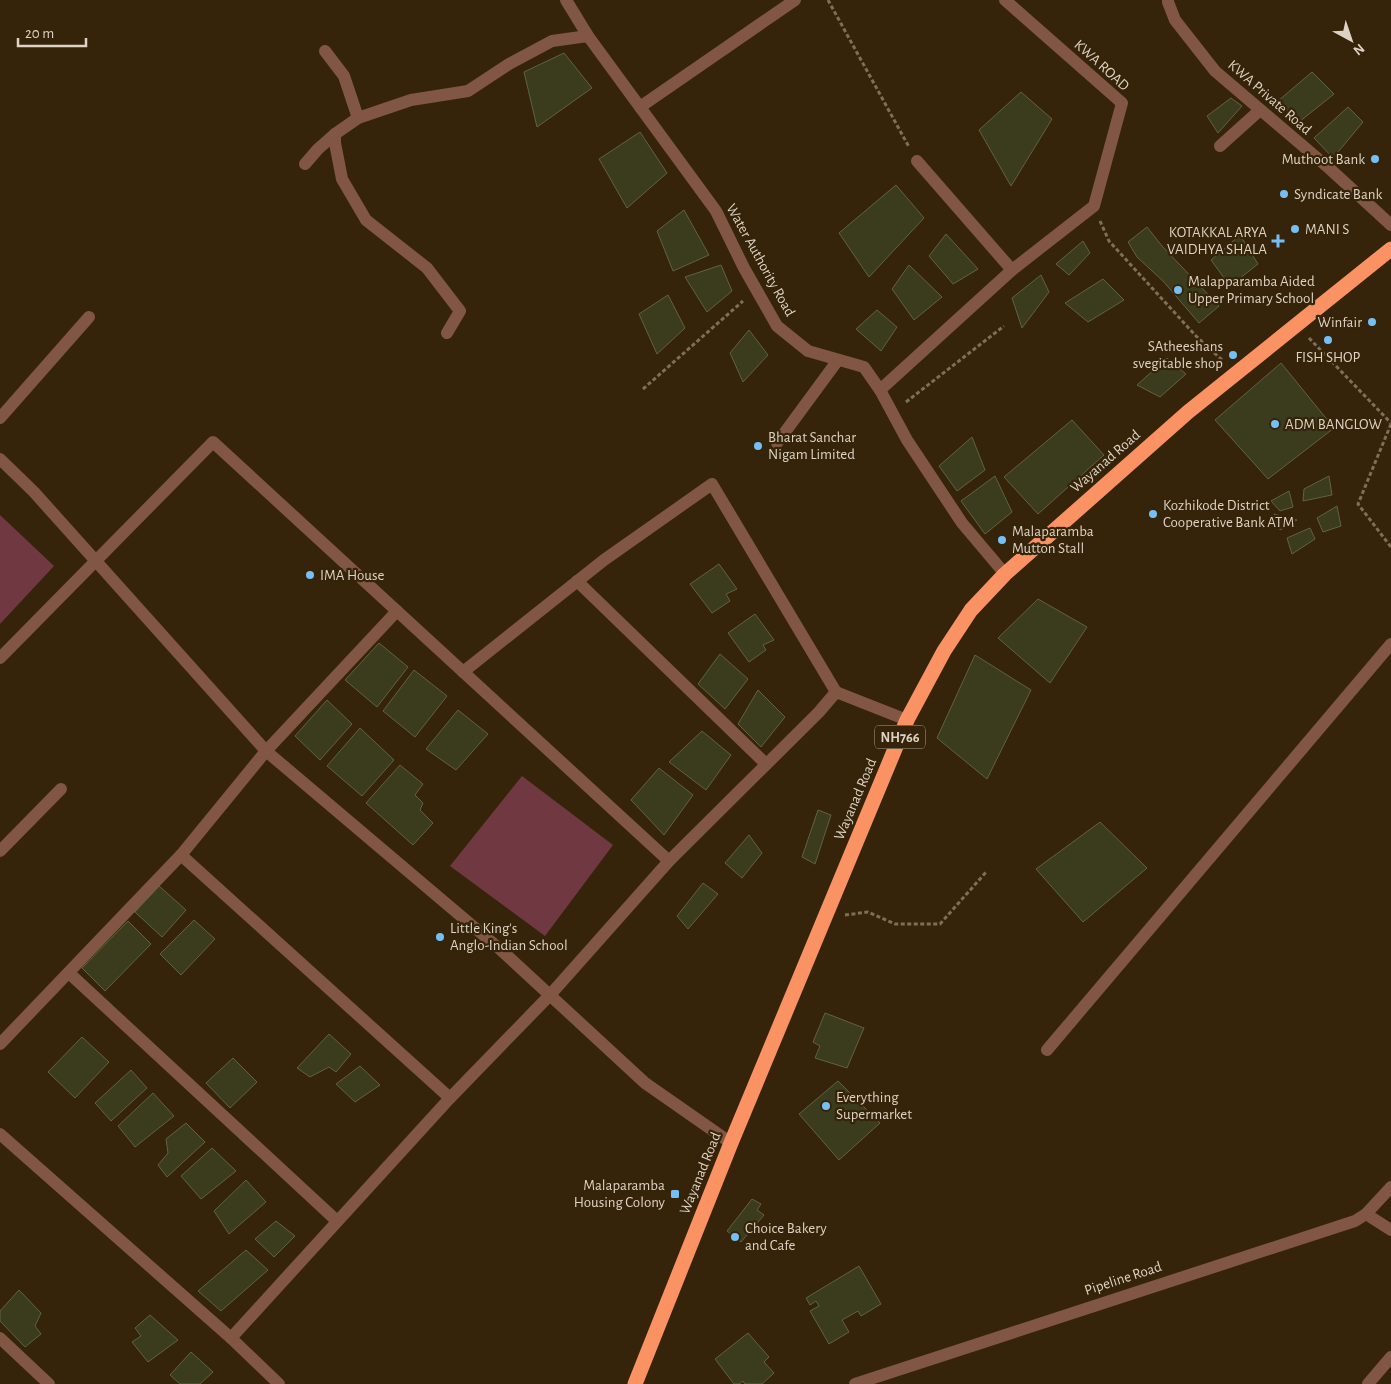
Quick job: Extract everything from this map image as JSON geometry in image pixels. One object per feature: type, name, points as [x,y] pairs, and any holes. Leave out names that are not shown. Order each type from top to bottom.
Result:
[{"type":"highway","name":"Wayanad Road","points":[[635,1384],[731,1143],[907,720],[944,651],[971,610],[1005,574],[1188,412],[1391,249]]},
{"type":"street","name":"Water Authority Road","points":[[566,0],[588,36],[716,211],[777,326],[808,351],[864,367],[880,390],[907,440],[962,523],[1005,574]]},
{"type":"street","points":[[640,106],[795,0]]},
{"type":"street","name":"KWA ROAD","points":[[1005,0],[1122,103],[1094,206]]},
{"type":"street","name":"KWA Private Road","points":[[1168,0],[1175,20],[1215,71],[1391,225]]},
{"type":"street","points":[[305,164],[335,134],[358,118],[411,100],[468,91],[509,64],[552,41],[588,36]]},
{"type":"street","points":[[325,50],[344,76],[358,118]]},
{"type":"street","points":[[1220,146],[1260,110]]},
{"type":"street","points":[[335,134],[342,179],[366,220],[427,268],[460,311],[447,334]]},
{"type":"street","points":[[917,161],[1012,270]]},
{"type":"street","points":[[880,390],[1012,270],[1094,206]]},
{"type":"street","points":[[0,418],[89,317]]},
{"type":"street","points":[[776,443],[838,360]]},
{"type":"street","points":[[0,658],[213,442],[669,861]]},
{"type":"street","points":[[0,459],[34,492],[96,560],[266,751],[501,950],[645,1083],[731,1143]]},
{"type":"street","points":[[463,672],[604,560],[712,484],[836,692],[907,720]]},
{"type":"street","points":[[577,581],[766,764]]},
{"type":"street","points":[[0,1044],[181,855],[266,751],[397,611]]},
{"type":"street","points":[[1047,1050],[1391,644]]},
{"type":"street","points":[[231,1338],[450,1098],[550,995],[669,861],[820,712],[836,692]]},
{"type":"street","points":[[0,852],[61,789]]},
{"type":"street","points":[[181,855],[450,1098]]},
{"type":"street","points":[[69,972],[337,1221]]},
{"type":"street","points":[[0,1134],[231,1338],[279,1384]]},
{"type":"street","name":"Pipeline Road","points":[[855,1384],[1030,1325],[1346,1224],[1366,1214],[1391,1187]]},
{"type":"street","points":[[1366,1214],[1391,1230]]},
{"type":"street","points":[[0,1338],[49,1384]]},
{"type":"street","points":[[1368,1384],[1391,1357]]},
{"type":"path","points":[[828,0],[917,161]]},
{"type":"path","points":[[1094,206],[1109,241],[1196,336],[1228,366]]},
{"type":"path","points":[[642,389],[756,289]]},
{"type":"path","points":[[1297,325],[1391,424],[1358,504],[1391,547]]},
{"type":"path","points":[[892,413],[1004,326]]},
{"type":"path","points":[[825,918],[868,912],[895,924],[940,924],[987,871]]},
{"type":"shaded area","points":[[0,515],[54,566],[0,624]]},
{"type":"shaded area","points":[[522,776],[613,845],[545,936],[450,866]]},
{"type":"building","points":[[564,53],[592,88],[537,127],[524,72]]},
{"type":"building","points":[[1312,72],[1334,94],[1299,122],[1278,101]]},
{"type":"building","points":[[1021,92],[1052,119],[1011,186],[979,130]]},
{"type":"building","points":[[1231,98],[1242,106],[1218,133],[1207,116]]},
{"type":"building","points":[[1348,107],[1363,122],[1333,158],[1314,138]]},
{"type":"building","points":[[640,132],[667,173],[627,208],[599,159]]},
{"type":"building","points":[[896,185],[924,218],[869,277],[839,233]]},
{"type":"building","points":[[684,210],[709,255],[673,271],[657,231]]},
{"type":"building","points":[[1147,227],[1162,246],[1219,306],[1199,323],[1163,281],[1137,257],[1128,242]]},
{"type":"building","points":[[946,234],[978,269],[953,284],[929,256]]},
{"type":"building","points":[[1240,235],[1258,264],[1230,286],[1211,260]]},
{"type":"building","points":[[1083,241],[1090,253],[1069,275],[1056,264]]},
{"type":"building","points":[[721,265],[732,291],[707,312],[685,277]]},
{"type":"building","points":[[909,265],[942,297],[914,320],[892,289]]},
{"type":"building","points":[[1041,275],[1049,292],[1022,328],[1012,298]]},
{"type":"building","points":[[1103,279],[1124,300],[1088,322],[1065,303]]},
{"type":"building","points":[[668,295],[685,328],[657,354],[639,314]]},
{"type":"building","points":[[877,310],[897,327],[881,351],[856,329]]},
{"type":"building","points":[[749,330],[768,355],[743,382],[730,353]]},
{"type":"building","points":[[1167,358],[1186,374],[1160,397],[1137,385]]},
{"type":"building","name":"ADM BANGLOW","points":[[1281,363],[1334,428],[1268,479],[1215,420]]},
{"type":"building","points":[[1072,420],[1104,455],[1038,514],[1004,477]]},
{"type":"building","points":[[972,437],[985,470],[957,491],[939,466]]},
{"type":"building","points":[[995,476],[1012,512],[985,534],[961,501]]},
{"type":"building","points":[[1329,476],[1332,495],[1303,501],[1304,489]]},
{"type":"building","points":[[1289,491],[1293,507],[1280,511],[1271,501]]},
{"type":"building","points":[[1337,506],[1341,526],[1323,532],[1317,518]]},
{"type":"building","points":[[1274,514],[1297,520],[1280,530]]},
{"type":"building","points":[[1310,528],[1315,539],[1292,554],[1287,538]]},
{"type":"building","points":[[719,564],[737,589],[726,594],[730,601],[712,613],[690,584]]},
{"type":"building","points":[[1038,599],[1087,627],[1050,683],[998,638]]},
{"type":"building","points":[[755,614],[774,640],[763,645],[766,650],[749,662],[728,633]]},
{"type":"building","points":[[379,643],[408,667],[377,707],[345,680]]},
{"type":"building","points":[[720,654],[748,679],[725,709],[698,684]]},
{"type":"building","points":[[975,655],[1031,690],[987,779],[937,738]]},
{"type":"building","points":[[414,670],[447,696],[415,737],[383,711]]},
{"type":"building","points":[[758,690],[785,717],[761,747],[738,724]]},
{"type":"building","points":[[327,700],[352,724],[320,760],[295,736]]},
{"type":"building","points":[[458,710],[488,734],[456,770],[426,749]]},
{"type":"building","points":[[360,728],[394,760],[362,796],[327,766]]},
{"type":"building","points":[[702,731],[731,755],[706,790],[669,762]]},
{"type":"building","points":[[400,765],[423,784],[415,795],[423,803],[420,810],[433,823],[413,845],[366,803]]},
{"type":"building","points":[[659,768],[693,795],[664,835],[631,800]]},
{"type":"building","points":[[818,810],[831,815],[815,864],[802,857]]},
{"type":"building","points":[[1100,822],[1147,868],[1083,922],[1036,869]]},
{"type":"building","points":[[749,835],[762,853],[742,878],[725,863]]},
{"type":"building","points":[[703,883],[718,894],[688,929],[677,916]]},
{"type":"building","points":[[159,886],[186,910],[162,937],[135,912]]},
{"type":"building","points":[[194,920],[215,939],[181,975],[160,954]]},
{"type":"building","points":[[128,921],[151,944],[105,991],[82,968]]},
{"type":"building","points":[[825,1013],[864,1028],[847,1068],[815,1058],[820,1046],[813,1042]]},
{"type":"building","points":[[329,1034],[351,1054],[336,1072],[329,1067],[310,1077],[297,1068]]},
{"type":"building","points":[[82,1037],[109,1062],[75,1098],[48,1072]]},
{"type":"building","points":[[233,1058],[257,1082],[230,1108],[206,1083]]},
{"type":"building","points":[[360,1066],[380,1085],[355,1102],[336,1084]]},
{"type":"building","points":[[131,1070],[147,1088],[111,1121],[95,1103]]},
{"type":"building","points":[[838,1081],[880,1123],[839,1160],[799,1114]]},
{"type":"building","points":[[153,1093],[174,1116],[135,1147],[118,1126]]},
{"type":"building","points":[[186,1123],[205,1142],[167,1177],[158,1165],[168,1153],[166,1139]]},
{"type":"building","points":[[212,1148],[236,1171],[201,1199],[181,1176]]},
{"type":"building","points":[[246,1180],[266,1202],[229,1234],[214,1211]]},
{"type":"building","points":[[752,1199],[761,1204],[757,1210],[764,1215],[741,1242],[727,1231]]},
{"type":"building","points":[[276,1221],[295,1236],[274,1257],[255,1239]]},
{"type":"building","points":[[246,1250],[268,1270],[221,1311],[198,1291]]},
{"type":"building","points":[[859,1266],[881,1304],[861,1316],[858,1311],[842,1320],[849,1332],[829,1344],[810,1311],[819,1306],[816,1301],[810,1305],[806,1298]]},
{"type":"building","points":[[19,1290],[41,1313],[35,1326],[41,1334],[25,1347],[0,1321],[0,1311]]},
{"type":"building","points":[[150,1315],[178,1340],[148,1362],[132,1342],[141,1336],[135,1328]]},
{"type":"building","points":[[748,1333],[769,1357],[764,1362],[774,1373],[762,1384],[745,1384],[743,1381],[739,1384],[734,1384],[715,1359]]},
{"type":"building","points":[[191,1352],[213,1372],[200,1384],[180,1384],[170,1375]]},
{"type":"place","name":"Muthoot Bank","points":[[1375,159]]},
{"type":"place","name":"Syndicate Bank","points":[[1284,194]]},
{"type":"place","name":"MANI S","points":[[1295,229]]},
{"type":"place","name":"KOTAKKAL ARYA VAIDHYA SHALA","points":[[1278,241]]},
{"type":"place","name":"Malapparamba Aided Upper Primary School","points":[[1178,290]]},
{"type":"place","name":"Winfair","points":[[1372,322]]},
{"type":"place","name":"FISH SHOP","points":[[1328,340]]},
{"type":"place","name":"SAtheeshans svegitable shop","points":[[1233,355]]},
{"type":"place","name":"ADM BANGLOW","points":[[1275,424]]},
{"type":"place","name":"Bharat Sanchar Nigam Limited","points":[[758,446]]},
{"type":"place","name":"Kozhikode District Cooperative Bank ATM","points":[[1153,514]]},
{"type":"place","name":"Malaparamba Mutton Stall","points":[[1002,540]]},
{"type":"place","name":"IMA House","points":[[310,575]]},
{"type":"place","name":"Little King's Anglo-Indian School","points":[[440,937]]},
{"type":"place","name":"Everything Supermarket","points":[[826,1106]]},
{"type":"place","name":"Malaparamba Housing Colony","points":[[675,1194]]},
{"type":"place","name":"Choice Bakery and Cafe","points":[[735,1237]]}]
